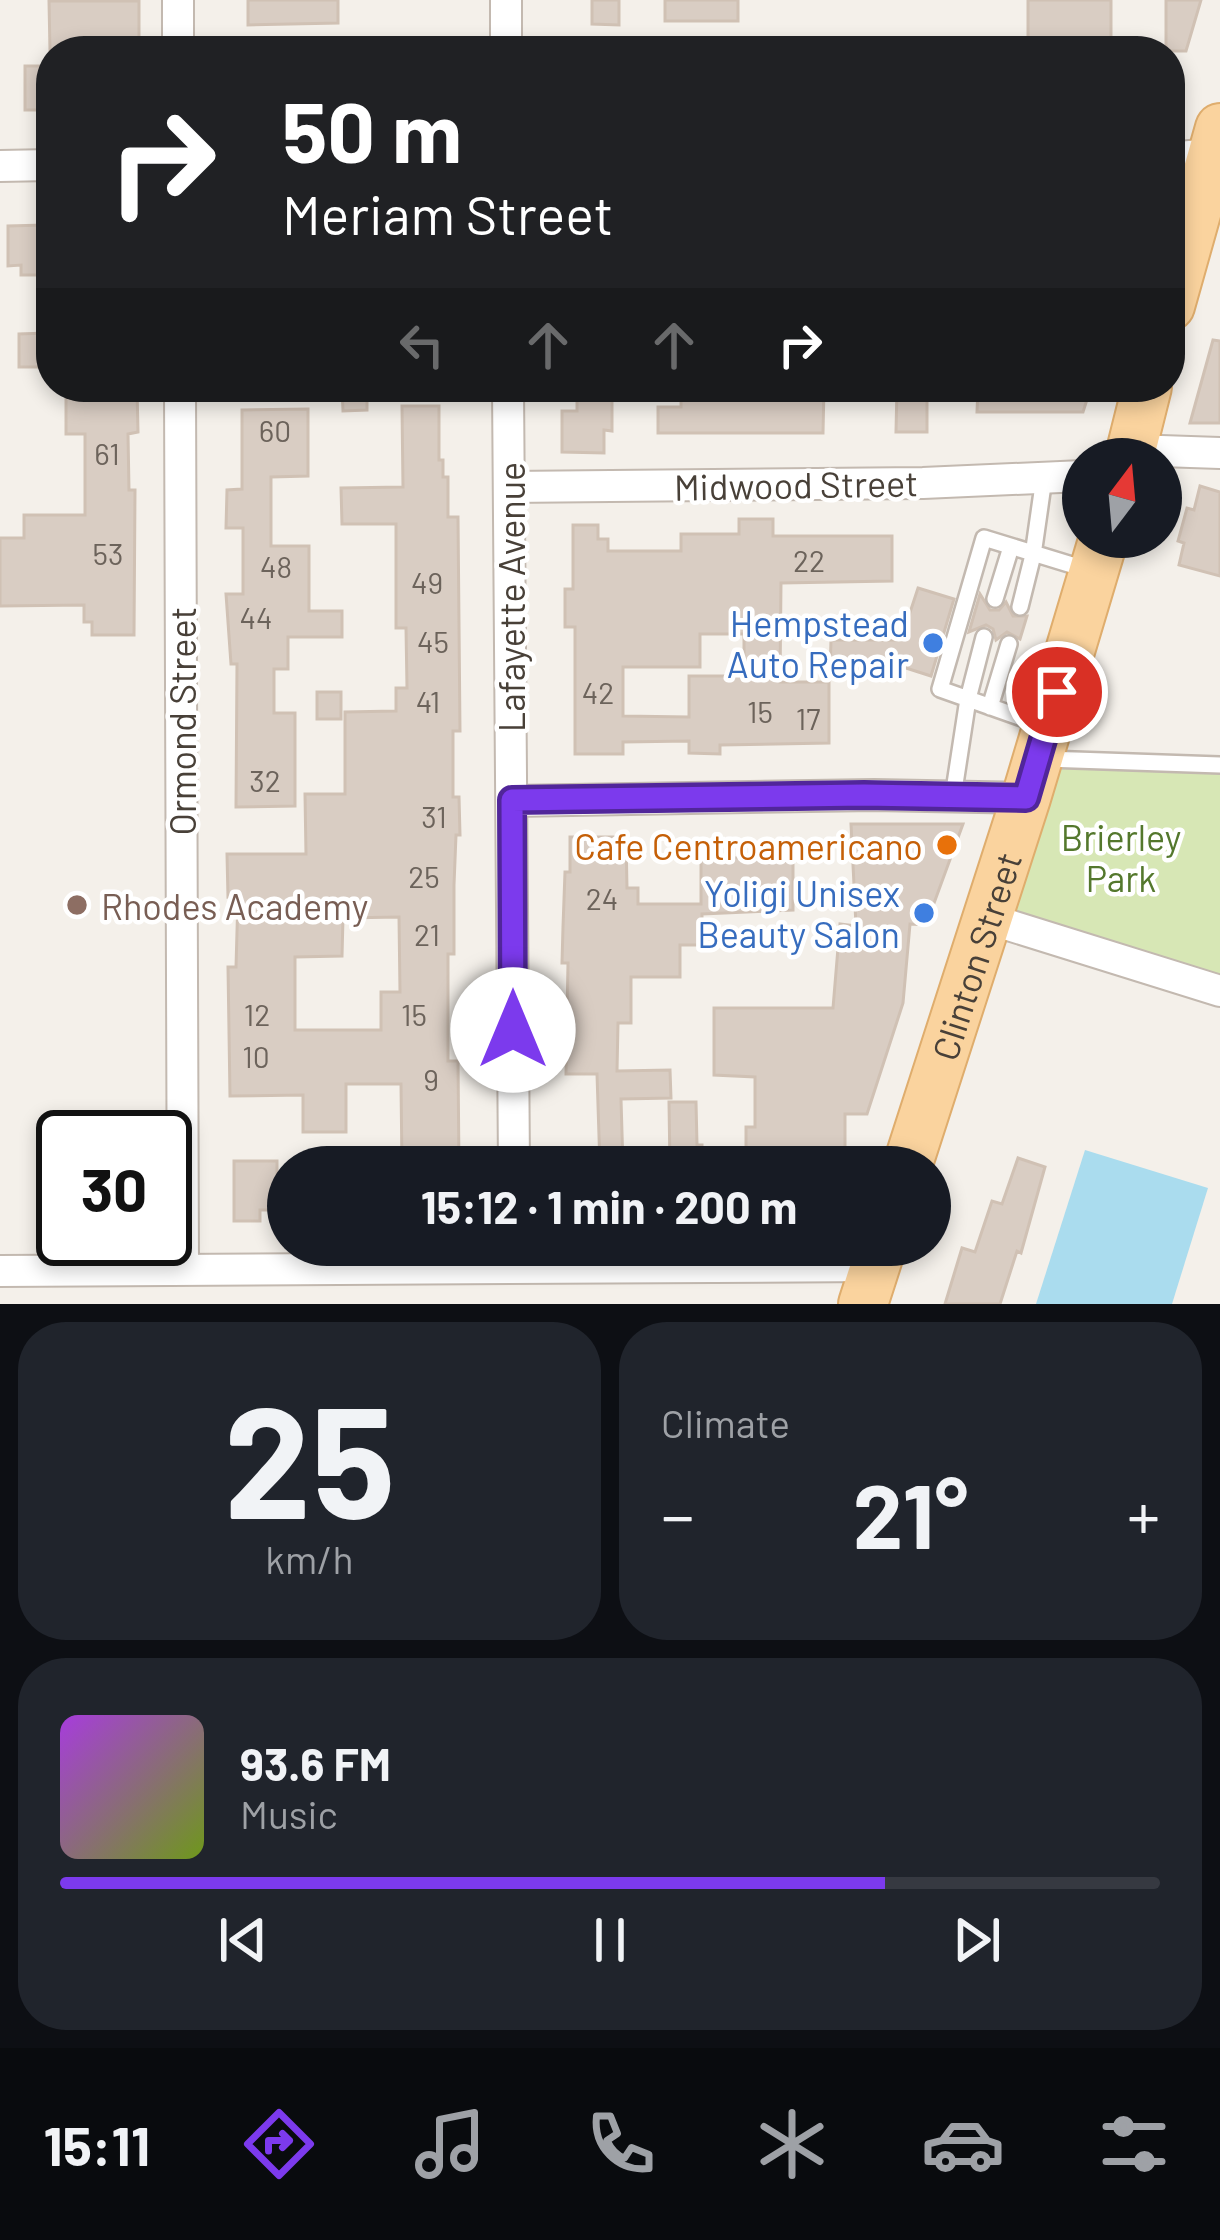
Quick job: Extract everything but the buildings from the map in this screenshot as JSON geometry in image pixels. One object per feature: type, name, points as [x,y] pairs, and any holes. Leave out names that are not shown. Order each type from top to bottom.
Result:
[{"type":"main road","points":[[1185,240],[1206,148]]},
{"type":"main road","points":[[1135,438],[1144,402]]},
{"type":"main road","name":"Clinton Street","points":[[914,1146],[1098,558]]},
{"type":"street","points":[[178,0],[178,36]]},
{"type":"street","points":[[506,0],[506,36]]},
{"type":"street","points":[[0,166],[36,165]]},
{"type":"street","name":"Ormond Street","points":[[180,402],[183,1270]]},
{"type":"street","name":"Lafayette Avenue","points":[[508,402],[514,1146]]},
{"type":"street","points":[[1182,453],[1220,453]]},
{"type":"street","name":"Midwood Street","points":[[509,487],[1062,477]]},
{"type":"street","points":[[512,800],[952,796],[1036,761]]},
{"type":"street","points":[[986,918],[1220,991]]},
{"type":"street","points":[[0,1271],[278,1266]]},
{"type":"street","points":[[738,1266],[873,1272]]},
{"type":"lane","points":[[1020,607],[1034,555],[1044,478]]},
{"type":"lane","points":[[1062,555],[1034,555],[984,538],[940,688],[990,707],[1036,761],[1220,765]]},
{"type":"lane","points":[[995,599],[1011,547]]},
{"type":"lane","points":[[952,796],[984,637]]},
{"type":"lane","points":[[990,707],[1009,644]]},
{"type":"green space","name":"Brierley Park","points":[[1037,758],[1220,761],[1220,991],[986,918]]},
{"type":"water","points":[[1085,1150],[1208,1188],[1172,1304],[1036,1304]]},
{"type":"place","name":"Hempstead Auto Repair","points":[[933,643]]},
{"type":"place","name":"Cafe Centroamericano","points":[[947,845]]},
{"type":"place","name":"Rhodes Academy","points":[[77,905]]},
{"type":"place","name":"Yoligi Unisex Beauty Salon","points":[[924,913]]},
{"type":"route","points":[[513,1030],[512,800],[864,795],[1026,798],[1057,692]]}]
